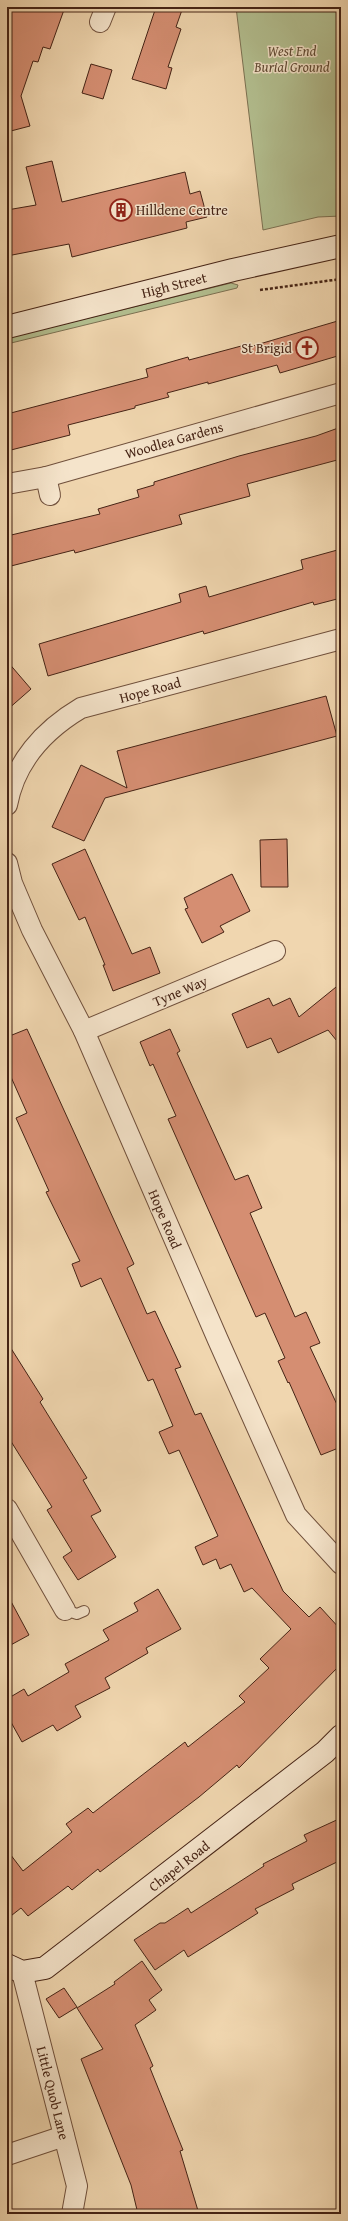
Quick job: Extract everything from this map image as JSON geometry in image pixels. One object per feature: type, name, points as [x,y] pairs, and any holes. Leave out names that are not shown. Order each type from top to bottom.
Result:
[{"type":"street","name":"High Street","points":[[7,327],[233,270],[341,246]]},
{"type":"street","name":"Woodlea Gardens","points":[[7,484],[48,486],[341,394]]},
{"type":"street","name":"Hope Road","points":[[7,805],[17,772],[32,749],[47,732],[63,718],[81,708],[341,639]]},
{"type":"street","name":"Hope Road","points":[[7,863],[12,884],[32,930],[84,1031],[218,1340],[296,1515],[341,1564]]},
{"type":"street","name":"Tyne Way","points":[[84,1031],[275,951]]},
{"type":"street","points":[[7,1509],[64,1610]]},
{"type":"street","name":"Chapel Road","points":[[14,1969],[45,1968],[67,1953],[325,1752],[341,1736]]},
{"type":"street","name":"Little Quob Lane","points":[[14,1969],[64,2136],[77,2186],[72,2214]]},
{"type":"street","points":[[7,2155],[64,2136]]},
{"type":"lane","points":[[64,1610],[77,1614],[84,1611]]},
{"type":"green space","name":"West End Burial Ground","points":[[236,7],[341,7],[341,216],[318,217],[263,230]]},
{"type":"green space","points":[[231,283],[238,285],[237,288],[7,344],[7,338]]},
{"type":"building","points":[[10,7],[65,7],[50,49],[43,47],[38,62],[33,61],[21,96],[30,126],[7,132],[7,18]]},
{"type":"building","points":[[156,7],[183,7],[176,27],[181,29],[168,67],[172,68],[166,89],[132,79]]},
{"type":"building","points":[[91,64],[112,70],[103,99],[82,93]]},
{"type":"building","name":"Hilldene Centre","points":[[52,161],[62,202],[185,172],[190,194],[200,191],[207,217],[186,222],[187,228],[72,257],[69,244],[7,256],[7,210],[36,205],[26,167]]},
{"type":"building","points":[[341,320],[341,355],[280,373],[277,365],[208,384],[208,382],[167,393],[169,397],[135,406],[135,408],[68,425],[70,435],[7,451],[7,414],[148,377],[146,369],[188,357],[189,360],[245,345],[246,348]]},
{"type":"building","points":[[341,427],[341,459],[247,484],[250,496],[179,515],[182,524],[75,553],[74,550],[7,567],[7,536],[100,514],[98,509],[139,497],[137,490],[154,485],[154,482],[239,456],[316,436]]},
{"type":"building","points":[[341,549],[341,598],[314,605],[313,602],[204,634],[203,631],[48,676],[39,644],[181,602],[179,594],[206,586],[209,597],[303,569],[301,560]]},
{"type":"building","points":[[7,661],[31,689],[7,710]]},
{"type":"building","points":[[326,696],[337,736],[105,798],[84,841],[52,827],[81,765],[127,788],[117,751]]},
{"type":"building","points":[[287,839],[288,887],[261,887],[260,840]]},
{"type":"building","points":[[85,849],[132,954],[150,947],[160,973],[113,991],[103,965],[105,965],[85,917],[79,920],[52,864]]},
{"type":"building","points":[[232,874],[250,911],[220,926],[224,932],[202,943],[185,909],[188,908],[184,898]]},
{"type":"building","points":[[341,983],[341,1046],[328,1030],[278,1053],[271,1038],[247,1048],[232,1014],[269,998],[273,1006],[290,998],[299,1017]]},
{"type":"building","points":[[27,1029],[134,1264],[127,1268],[147,1314],[155,1311],[181,1367],[175,1369],[195,1415],[201,1413],[283,1591],[309,1617],[320,1607],[341,1630],[341,1664],[239,1768],[237,1765],[199,1797],[100,1872],[98,1869],[72,1890],[68,1886],[28,1916],[21,1908],[7,1919],[7,1850],[23,1871],[72,1832],[66,1824],[88,1808],[93,1813],[185,1742],[188,1747],[245,1702],[239,1696],[269,1668],[260,1659],[291,1629],[252,1588],[244,1592],[231,1564],[220,1569],[216,1559],[203,1565],[195,1547],[218,1536],[179,1450],[169,1454],[159,1432],[173,1426],[153,1379],[148,1381],[101,1278],[81,1287],[72,1264],[80,1261],[46,1192],[49,1191],[16,1118],[27,1113],[7,1068],[7,1037]]},
{"type":"building","points":[[170,1029],[180,1051],[177,1053],[235,1180],[248,1175],[262,1208],[250,1213],[295,1317],[306,1312],[320,1343],[310,1347],[341,1413],[341,1447],[321,1455],[289,1382],[288,1383],[278,1361],[285,1358],[265,1313],[256,1317],[168,1119],[176,1116],[153,1064],[150,1066],[140,1042]]},
{"type":"building","points":[[7,1342],[43,1399],[40,1402],[87,1478],[83,1480],[101,1511],[91,1516],[116,1557],[78,1580],[63,1557],[72,1551],[47,1510],[52,1507],[7,1435]]},
{"type":"building","points":[[158,1589],[181,1629],[146,1648],[148,1653],[105,1678],[110,1688],[75,1706],[81,1717],[57,1731],[53,1725],[22,1742],[7,1715],[7,1699],[24,1689],[28,1696],[69,1672],[65,1664],[109,1640],[103,1630],[138,1611],[134,1603]]},
{"type":"building","points":[[7,1594],[29,1635],[7,1647]]},
{"type":"building","points":[[341,1818],[341,1860],[292,1884],[294,1889],[255,1909],[258,1913],[188,1957],[184,1950],[155,1970],[134,1940],[160,1923],[165,1923],[188,1908],[191,1913],[264,1866],[263,1864],[307,1841],[304,1835]]},
{"type":"building","points":[[142,1961],[162,1990],[149,2000],[156,2010],[135,2025],[153,2066],[150,2068],[183,2150],[180,2151],[199,2214],[138,2214],[131,2185],[81,2059],[103,2049],[77,2008],[115,1984],[114,1982]]},
{"type":"building","points":[[64,1988],[77,2007],[59,2018],[46,1999]]},
{"type":"place","name":"Hilldene Centre","points":[[121,210]]},
{"type":"place","name":"St Brigid","points":[[307,348]]}]
